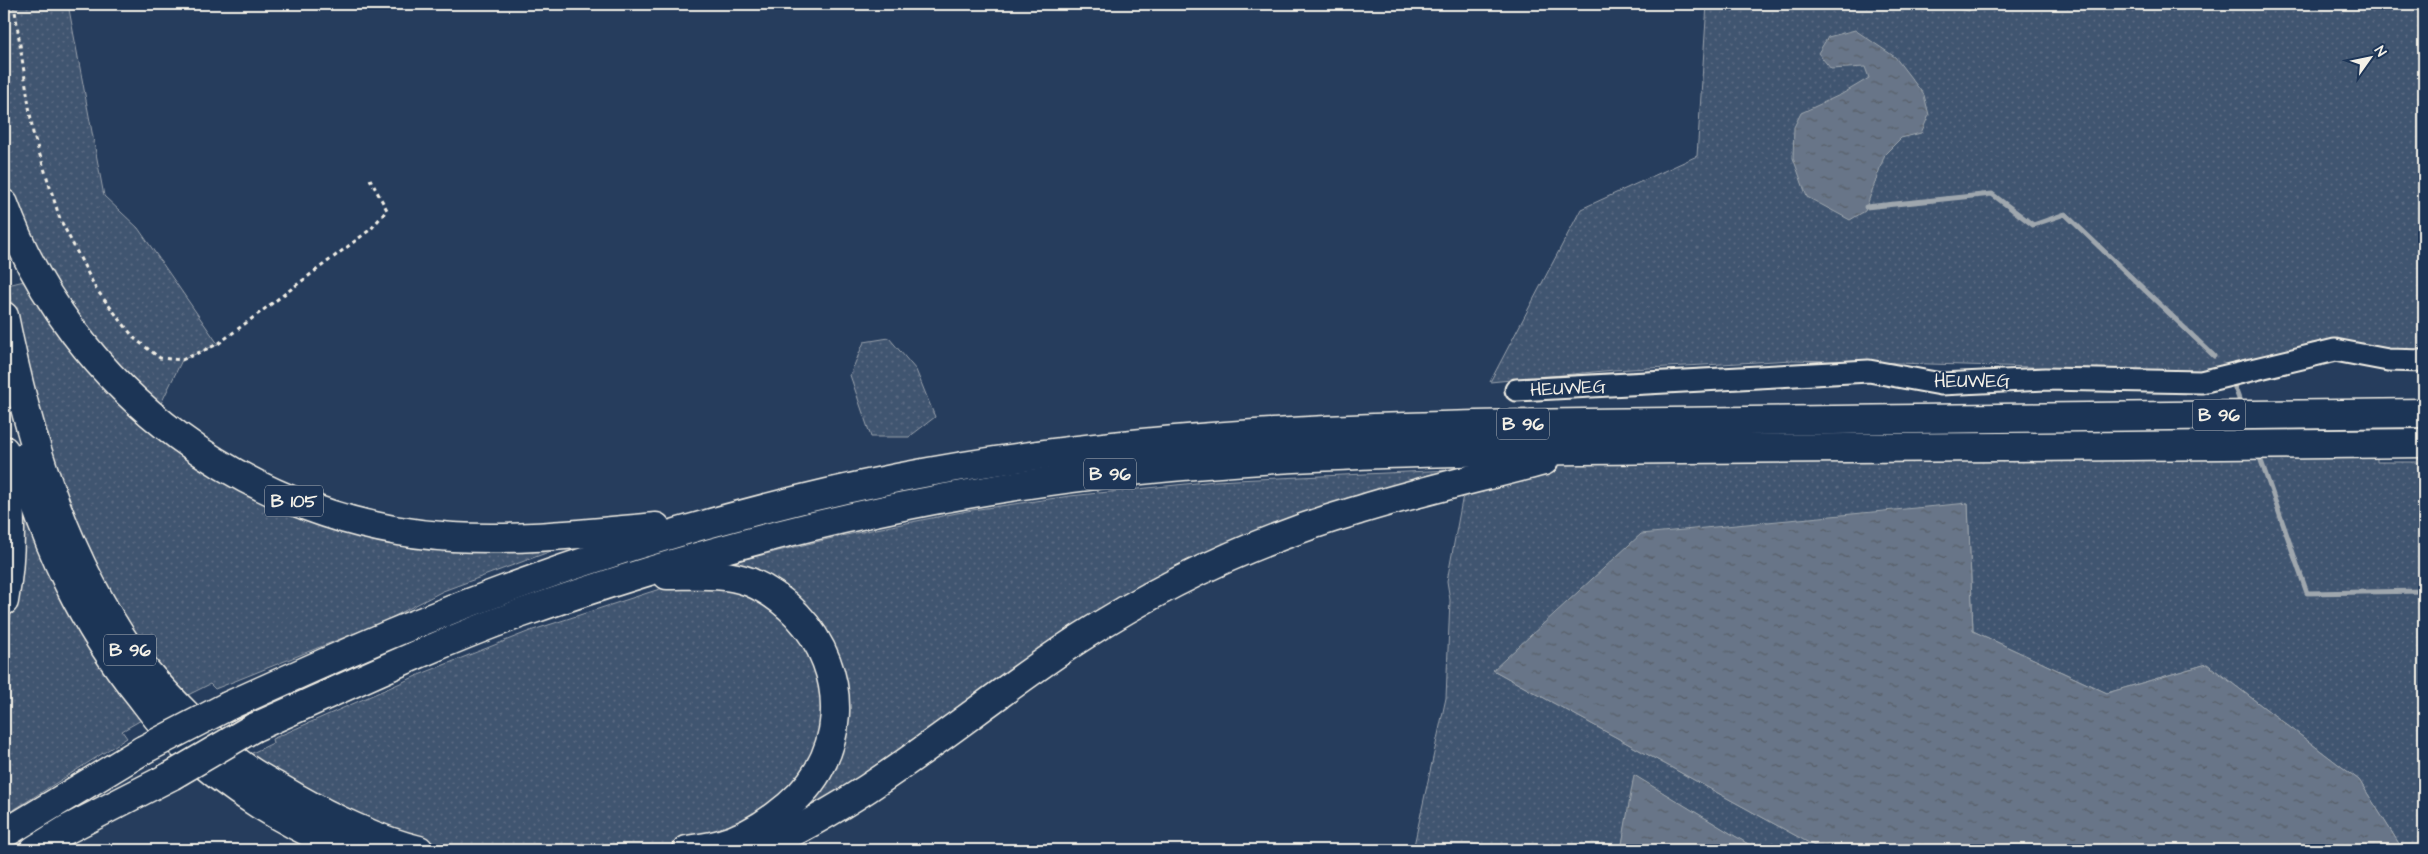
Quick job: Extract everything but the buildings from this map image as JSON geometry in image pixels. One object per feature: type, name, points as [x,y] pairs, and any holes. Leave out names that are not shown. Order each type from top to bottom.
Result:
[{"type":"highway","name":"B 105","points":[[4,204],[14,232],[38,280],[90,354],[130,396],[182,440],[216,462],[263,488],[298,503],[338,516],[381,527],[452,537],[538,537],[717,522]]},
{"type":"highway","name":"B 96","points":[[4,316],[30,430],[51,493],[71,544],[99,599],[130,650],[162,689],[192,720],[248,770],[331,818],[420,850]]},
{"type":"highway","name":"B 96","points":[[4,396],[34,505],[58,563],[84,617],[112,661],[182,746],[210,769],[271,812],[345,850]]},
{"type":"highway","name":"B 96","points":[[4,834],[143,750],[228,706],[403,629],[506,590],[627,548],[777,505],[898,478],[1088,449],[1194,437],[1411,426],[2424,414]]},
{"type":"highway","name":"B 96","points":[[34,850],[66,830],[171,776],[253,728],[418,654],[498,622],[641,574],[785,534],[905,506],[993,490],[1093,476],[1302,458],[1589,450],[2424,443]]},
{"type":"highway","points":[[4,450],[10,506],[9,557],[4,601]]},
{"type":"highway","name":"B 96","points":[[756,850],[829,814],[907,763],[1080,638],[1148,598],[1227,558],[1306,527],[1359,510],[1589,450]]},
{"type":"highway","name":"B 96","points":[[641,574],[720,576],[748,582],[772,594],[794,611],[813,633],[826,659],[834,691],[835,717],[828,746],[818,771],[797,798],[764,824],[731,840],[687,850]]},
{"type":"street","name":"HEUWEG","points":[[1516,390],[1869,371],[1941,384],[2044,379],[2201,382],[2335,350],[2388,360],[2424,361]]},
{"type":"path","points":[[14,4],[33,133],[60,220],[96,289],[135,339],[160,358],[182,360],[218,344],[371,229],[388,210],[370,179]]},
{"type":"shaded area","points":[[4,4],[68,4],[104,196],[138,228],[218,344],[182,360],[154,418],[124,391],[4,204]]},
{"type":"shaded area","points":[[1707,4],[2424,4],[2424,352],[2354,346],[2204,372],[1793,360],[1614,370],[1490,382],[1581,209],[1697,156]]},
{"type":"shaded area","points":[[32,279],[74,344],[290,506],[584,539],[443,591],[385,621],[215,689],[210,684],[182,698],[147,657],[106,592],[56,479],[19,345],[8,285]]},
{"type":"shaded area","points":[[889,338],[916,370],[935,417],[909,437],[871,437],[850,375],[864,342]]},
{"type":"shaded area","points":[[2377,444],[2377,462],[2424,462],[2424,850],[2403,850],[2359,780],[2207,664],[2107,693],[1973,631],[1968,503],[1493,670],[1822,850],[1758,850],[1635,776],[1621,850],[1413,850],[1446,698],[1450,600],[1447,581],[1463,495],[1589,449]]},
{"type":"shaded area","points":[[1493,468],[1268,533],[825,806],[756,836],[805,803],[839,667],[728,563],[841,536],[972,510],[1070,496],[1215,481]]},
{"type":"shaded area","points":[[17,488],[150,715],[122,731],[127,738],[4,816],[4,651],[13,606]]},
{"type":"shaded area","points":[[723,582],[790,613],[829,687],[815,763],[774,809],[713,837],[666,850],[443,849],[372,827],[248,755],[273,743],[272,739],[421,674],[530,631],[672,585]]},
{"type":"water","points":[[1926,4],[1977,4],[1969,11]]},
{"type":"water","points":[[1855,30],[1895,57],[1924,95],[1929,115],[1921,133],[1901,138],[1885,154],[1865,211],[1850,220],[1807,197],[1793,158],[1794,127],[1801,113],[1842,94],[1869,78],[1865,67],[1831,69],[1818,53],[1828,37]]},
{"type":"water","points":[[1968,503],[1973,631],[2107,693],[2207,664],[2359,780],[2403,850],[1822,850],[1493,670],[1641,534]]},
{"type":"water","points":[[1634,775],[1758,850],[1621,850]]},
{"type":"waterway","points":[[1866,207],[1992,194],[2033,225],[2065,214],[2214,356]]},
{"type":"waterway","points":[[2235,388],[2242,407]]},
{"type":"waterway","points":[[2258,452],[2307,593],[2424,591]]}]
